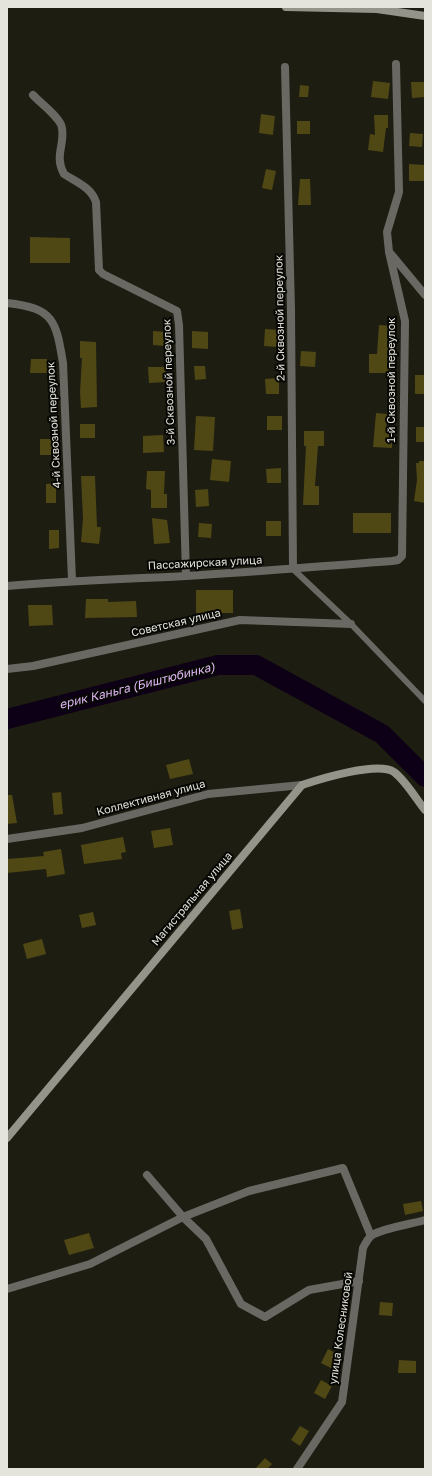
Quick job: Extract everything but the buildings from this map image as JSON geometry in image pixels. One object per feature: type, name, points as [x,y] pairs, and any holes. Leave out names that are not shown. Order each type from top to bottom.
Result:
[{"type":"street","points":[[286,7],[377,9],[425,16]]},
{"type":"street","name":"1-й Сквозной переулок","points":[[396,64],[399,192],[388,232],[389,252],[405,321],[402,556]]},
{"type":"street","name":"2-й Сквозной переулок","points":[[285,67],[291,310],[293,569]]},
{"type":"street","name":"3-й Сквозной переулок","points":[[33,96],[56,118],[62,127],[59,160],[64,174],[89,189],[94,195],[96,202],[99,270],[103,274],[177,311],[179,325],[186,576]]},
{"type":"street","points":[[389,252],[425,295]]},
{"type":"street","name":"4-й Сквозной переулок","points":[[7,303],[22,305],[43,312],[52,320],[58,331],[63,363],[72,580]]},
{"type":"street","name":"Пассажирская улица","points":[[7,586],[72,580],[186,576],[293,569],[392,561],[398,560],[402,556]]},
{"type":"street","name":"Советская улица","points":[[7,669],[34,666],[240,620],[351,624]]},
{"type":"street","points":[[302,785],[335,774],[387,769],[398,775],[425,810]]},
{"type":"street","name":"Коллективная улица","points":[[7,839],[82,828],[208,794],[302,785]]},
{"type":"street","name":"Магистральная улица","points":[[7,1138],[302,785]]},
{"type":"street","points":[[7,1289],[90,1264],[183,1217],[249,1191],[344,1168],[371,1236],[425,1220]]},
{"type":"street","points":[[147,1175],[183,1217],[206,1239],[241,1304],[265,1317],[309,1290],[359,1281]]},
{"type":"street","name":"улица Колесниковой","points":[[297,1469],[342,1402],[363,1248],[371,1236]]},
{"type":"lane","points":[[293,569],[351,624],[425,701]]},
{"type":"waterway","name":"ерик Каньга (Биштюбинка)","points":[[7,719],[218,665],[256,665],[382,734],[425,777]]}]
